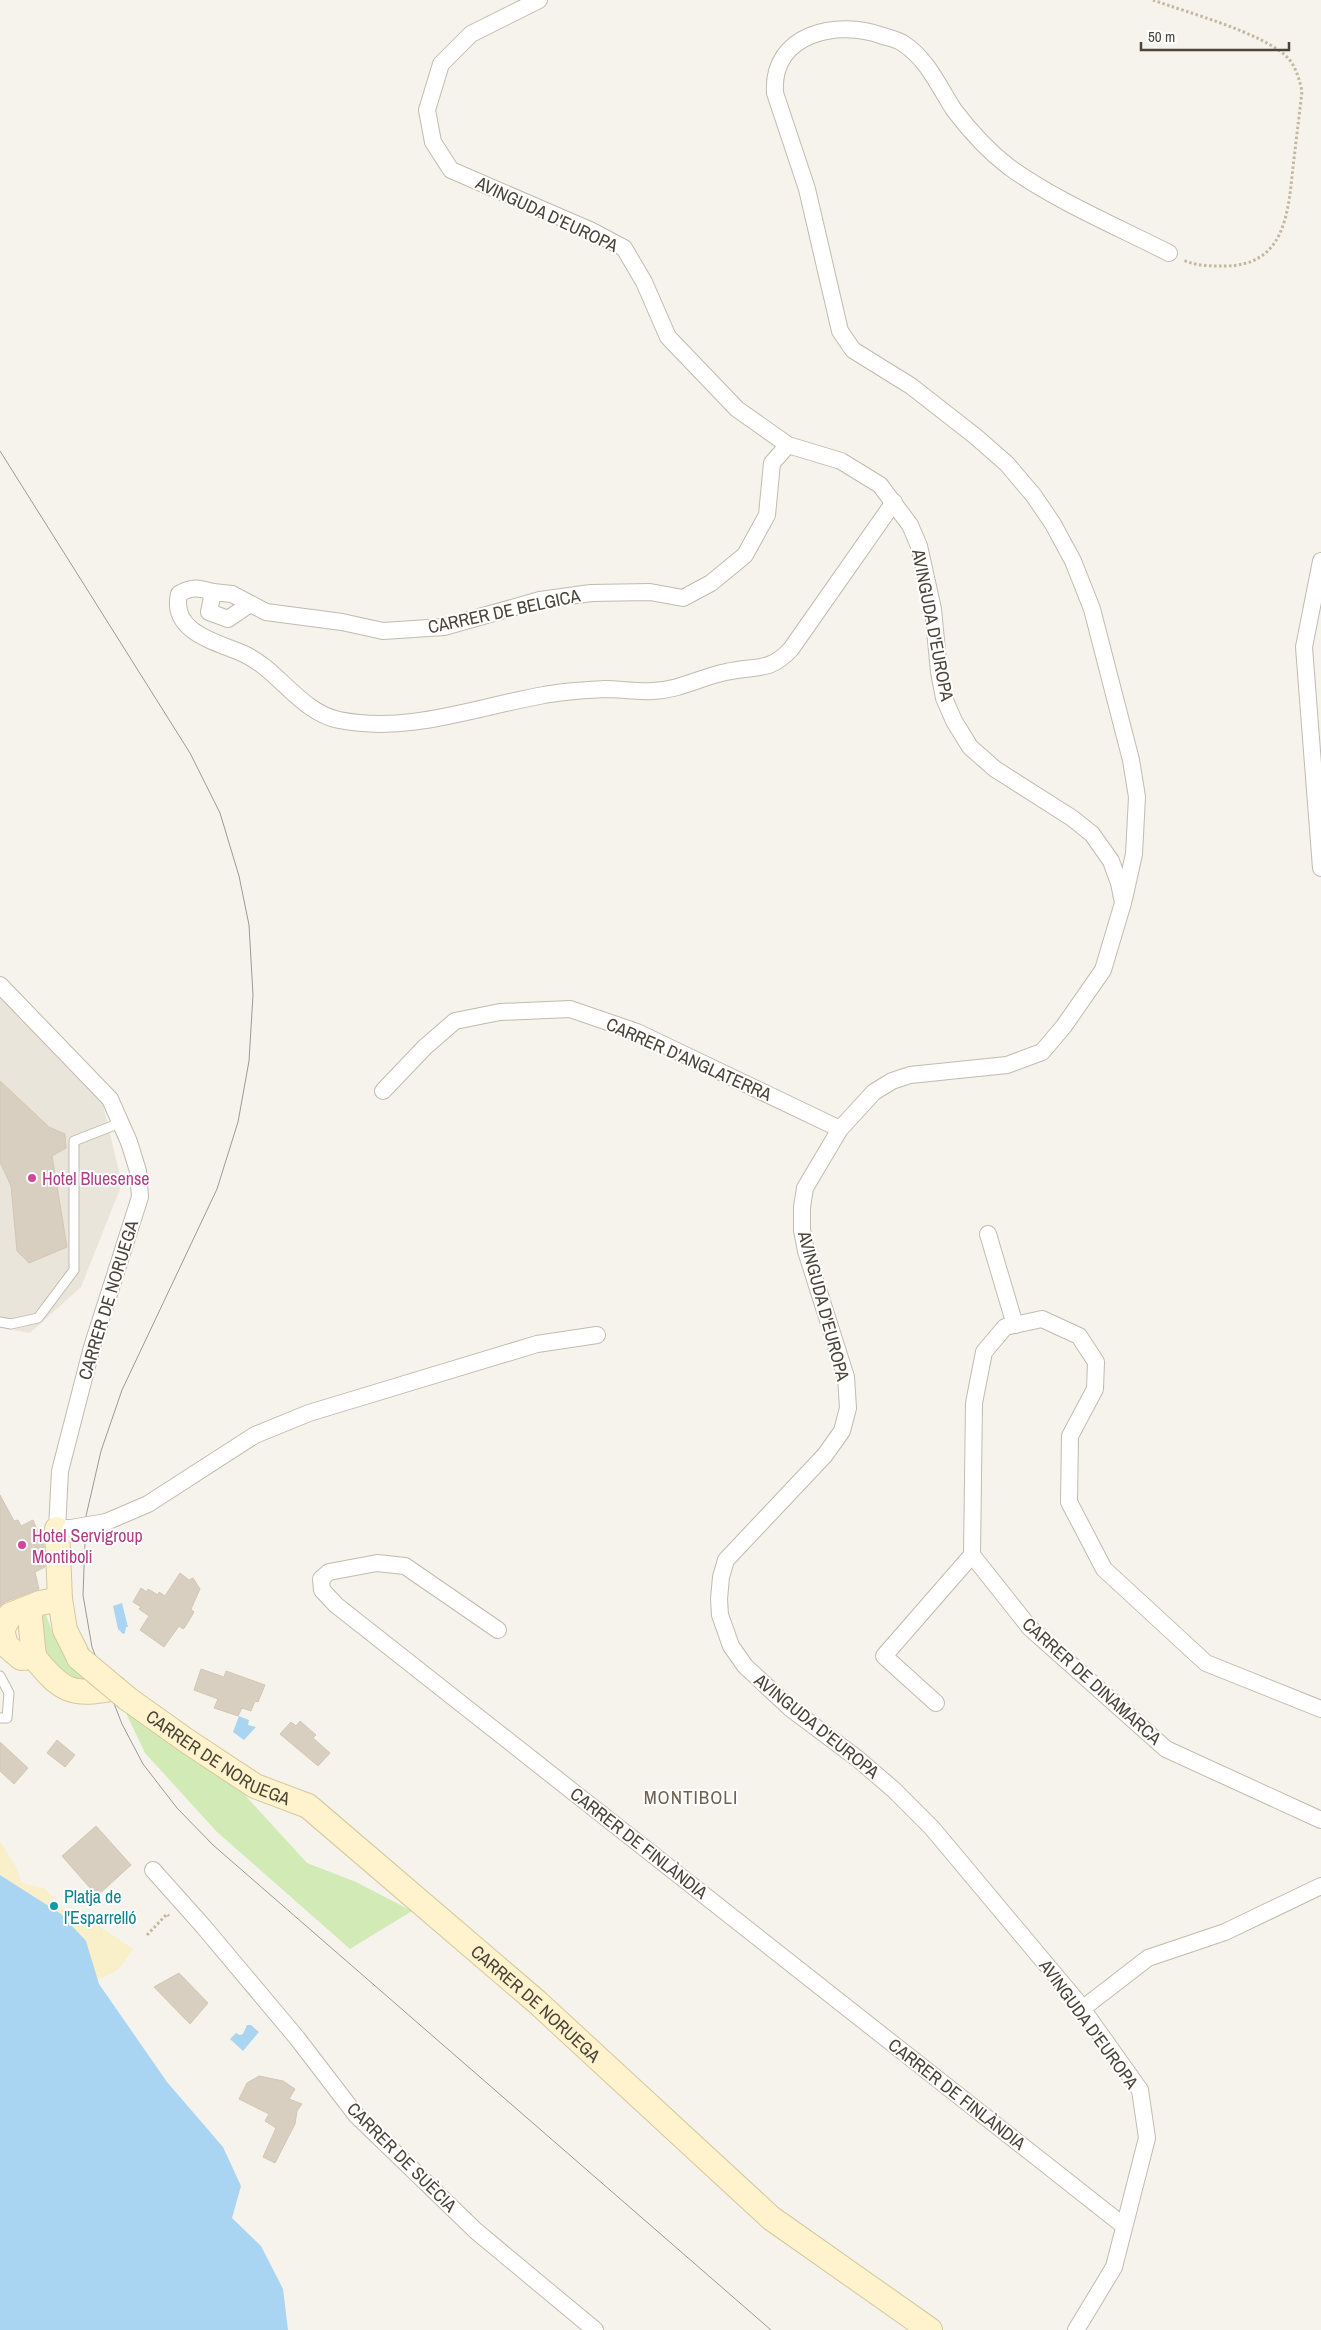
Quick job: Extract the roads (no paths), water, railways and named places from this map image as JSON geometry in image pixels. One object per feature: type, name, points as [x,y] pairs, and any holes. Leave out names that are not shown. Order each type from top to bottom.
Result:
[{"type":"street","name":"AVINGUDA D'EUROPA","points":[[539,0],[471,34],[441,64],[427,110],[434,142],[451,170],[590,230],[624,248],[644,282],[668,337],[737,409],[788,445],[841,460],[880,485],[910,525],[919,546],[926,569],[933,609],[939,672],[944,698],[954,721],[970,747],[995,769],[1072,818],[1092,834],[1111,861],[1123,903],[1103,970],[1064,1026],[1042,1052],[1007,1065],[910,1075],[892,1081],[874,1092],[840,1129],[805,1188],[802,1207],[802,1230],[806,1251],[846,1377],[848,1408],[842,1431],[826,1455],[726,1560],[718,1599],[722,1623],[731,1646],[745,1666],[765,1686],[858,1759],[894,1790],[932,1828],[1082,2008],[1140,2090],[1147,2138],[1114,2267],[1076,2330]]},
{"type":"street","points":[[1123,903],[1134,854],[1138,797],[1131,760],[1092,609],[1073,561],[1053,524],[1034,496],[1007,464],[975,436],[911,386],[853,350],[840,331],[807,189],[775,93],[774,76],[779,64],[793,46],[813,34],[840,28],[870,31],[903,43],[922,60],[954,110],[974,135],[997,158],[1027,180],[1169,253]]},
{"type":"street","name":"CARRER DE BELGICA","points":[[788,445],[772,463],[767,515],[745,554],[711,583],[683,598],[650,592],[591,593],[540,600],[444,627],[383,631],[342,622],[266,612],[232,594],[195,587],[179,594],[177,603],[181,616],[189,628],[214,643],[260,662],[312,708],[326,716],[340,720],[378,723],[419,721],[445,718],[560,693],[604,689],[653,691],[676,688],[725,672],[771,666],[782,660],[894,502]]},
{"type":"street","points":[[1321,561],[1304,647],[1321,868]]},
{"type":"street","points":[[214,592],[208,612],[228,619],[250,604]]},
{"type":"street","name":"CARRER DE NORUEGA","points":[[0,985],[110,1099],[138,1171],[140,1197],[92,1347],[60,1471],[64,1528],[60,1599],[65,1630],[79,1658],[122,1693],[187,1741],[255,1786],[308,1806],[537,2002],[771,2218],[930,2330]]},
{"type":"street","name":"CARRER D'ANGLATERRA","points":[[383,1091],[426,1047],[455,1021],[500,1012],[570,1009],[637,1032],[840,1129]]},
{"type":"street","points":[[988,1234],[1015,1325]]},
{"type":"street","points":[[936,1703],[884,1656],[972,1555],[974,1403],[984,1352],[1005,1328],[1042,1319],[1079,1336],[1096,1362],[1095,1389],[1070,1436],[1069,1502],[1104,1569],[1206,1663],[1321,1709]]},
{"type":"street","points":[[64,1528],[106,1522],[148,1504],[255,1435],[309,1413],[537,1344],[597,1335]]},
{"type":"street","name":"CARRER DE DINAMARCA","points":[[972,1555],[1030,1628],[1166,1749],[1321,1820]]},
{"type":"street","name":"CARRER DE FINLÀNDIA","points":[[498,1630],[405,1566],[377,1563],[330,1572],[321,1579],[322,1590],[336,1605],[1124,2226]]},
{"type":"street","points":[[34,1657],[21,1658],[3,1648],[2,1630],[10,1615],[60,1599]]},
{"type":"street","points":[[29,1608],[34,1657],[51,1678],[73,1692],[122,1693]]},
{"type":"street","name":"CARRER DE SUÈCIA","points":[[153,1870],[203,1926],[297,2038],[356,2115],[476,2231],[595,2330]]},
{"type":"street","points":[[1082,2008],[1148,1958],[1225,1932],[1321,1886]]},
{"type":"lane","points":[[0,1322],[11,1324],[38,1318],[74,1270],[74,1141],[120,1123]]},
{"type":"lane","points":[[0,1676],[9,1694],[7,1718],[0,1718]]},
{"type":"water","points":[[122,1603],[128,1627],[126,1627],[123,1634],[118,1629],[113,1606]]},
{"type":"water","points":[[239,1716],[249,1720],[248,1725],[256,1727],[244,1740],[233,1732]]},
{"type":"water","points":[[0,1875],[61,1914],[86,1941],[99,1984],[167,2082],[223,2147],[241,2186],[232,2218],[261,2246],[283,2289],[288,2330],[0,2330]]},
{"type":"water","points":[[247,2025],[251,2025],[259,2032],[243,2051],[230,2039],[236,2033],[243,2034]]},
{"type":"tram line","points":[[0,451],[190,753],[220,813],[239,876],[249,925],[253,995],[249,1061],[238,1122],[217,1189],[122,1390],[101,1451],[86,1516],[83,1595],[92,1647],[122,1724],[143,1764],[177,1808],[213,1845],[771,2330]]},
{"type":"place","name":"Hotel Bluesense","points":[[32,1178]]},
{"type":"place","name":"Hotel Servigroup Montiboli","points":[[22,1545]]},
{"type":"place","name":"Platja de l'Esparrelló","points":[[54,1906]]},
{"type":"district","name":"MONTIBOLI","points":[[691,1797]]}]
